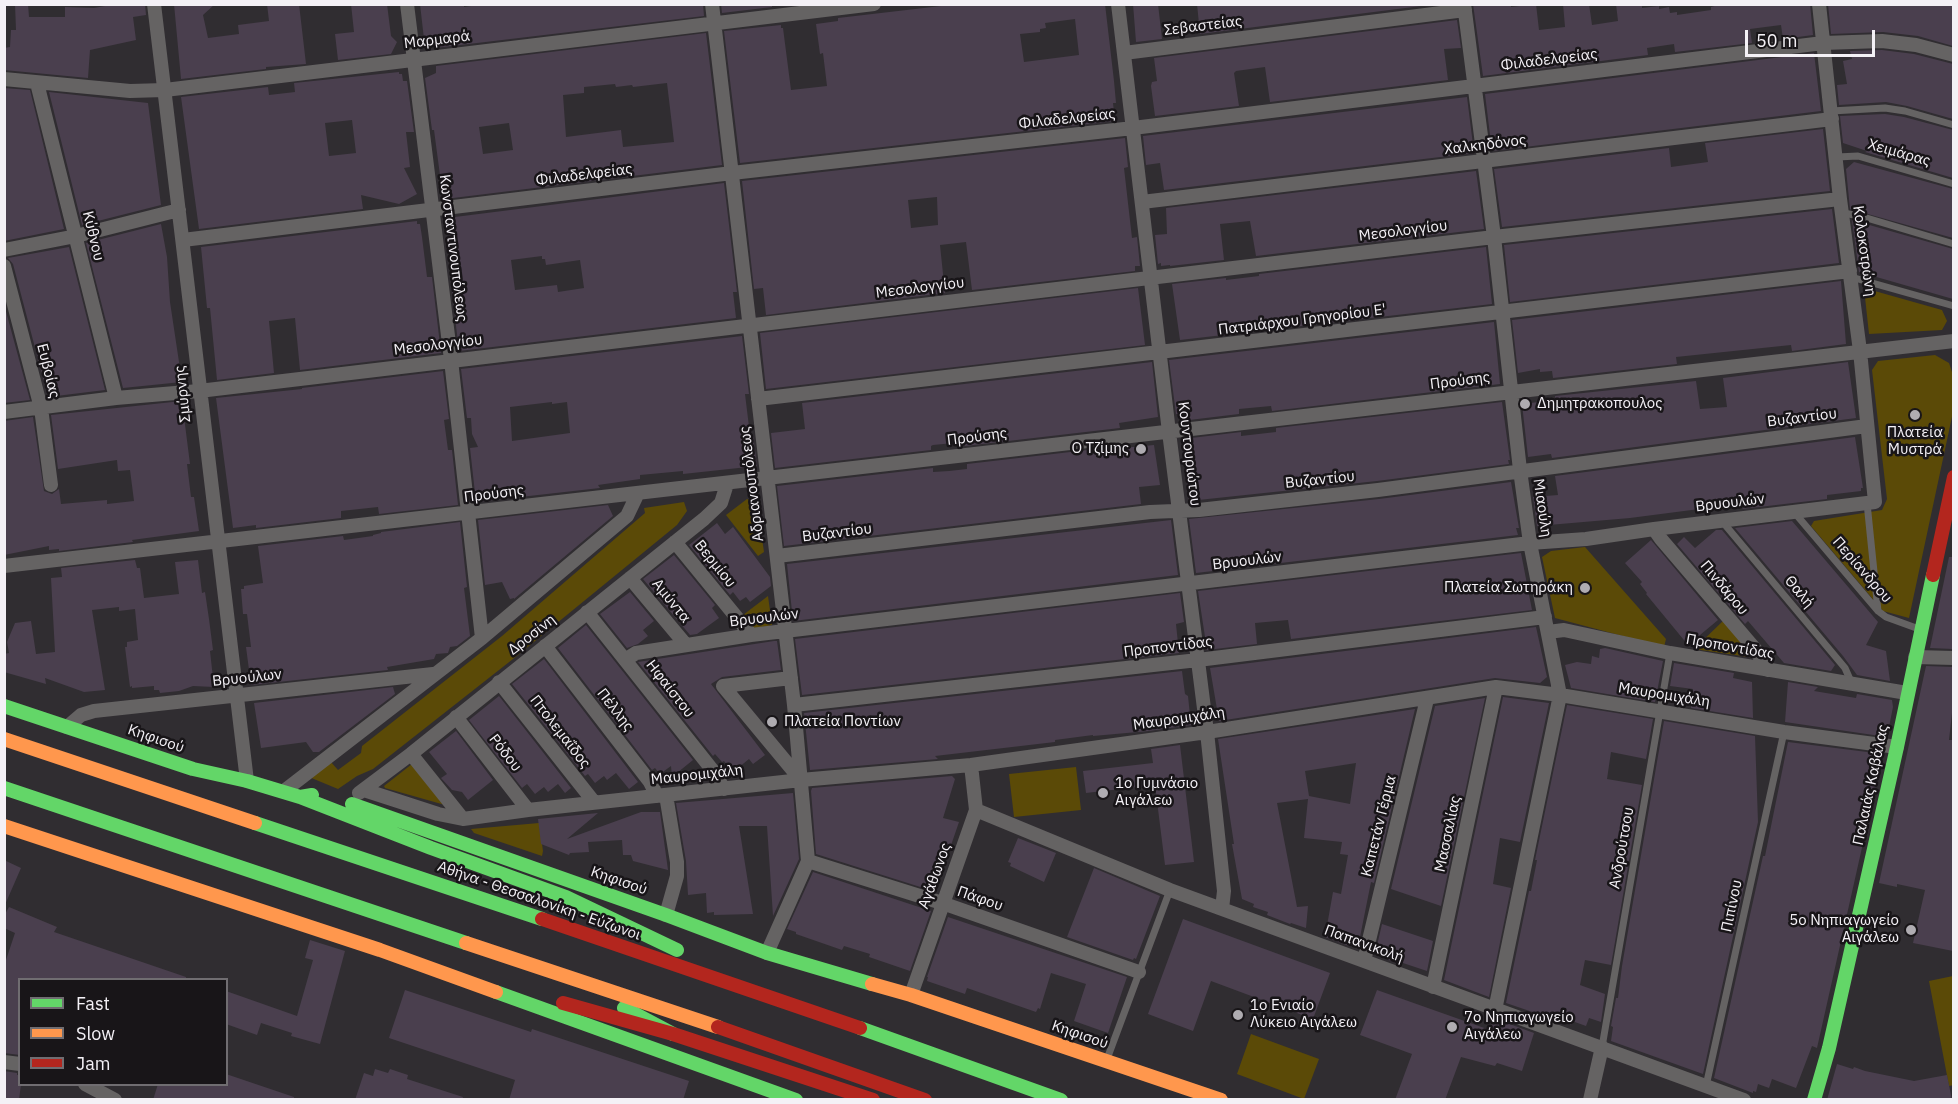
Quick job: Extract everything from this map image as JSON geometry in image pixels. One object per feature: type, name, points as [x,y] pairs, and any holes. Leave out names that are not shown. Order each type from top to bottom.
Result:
[{"type":"main road","name":"Παλαιάς Καβάλας","points":[[1814,1100],[1834,1025],[1897,747],[1953,477]]},
{"type":"main road","name":"Κηφισού","points":[[4,706],[193,769],[247,781],[300,797],[314,795],[345,802],[767,953],[911,995],[1221,1100]]},
{"type":"main road","points":[[4,718],[37,716]]},
{"type":"main road","name":"Αθήνα - Θεσσαλονίκη - Εύζωνοι","points":[[4,739],[777,998],[1061,1100]]},
{"type":"main road","points":[[4,788],[760,1041],[926,1100]]},
{"type":"main road","points":[[300,797],[566,897],[777,998]]},
{"type":"main road","points":[[4,821],[27,832]]},
{"type":"main road","points":[[4,826],[380,950],[796,1100]]},
{"type":"main road","points":[[380,950],[673,1034],[873,1100]]},
{"type":"main road","points":[[563,975],[673,1034]]},
{"type":"street","name":"Σμύρνης","points":[[154,4],[247,781]]},
{"type":"street","name":"Κωνσταντινουπόλεως","points":[[407,4],[451,360],[482,638]]},
{"type":"street","name":"Αδριανουπόλεως","points":[[712,4],[791,678],[808,861],[767,953]]},
{"type":"street","name":"Μαρμαρά","points":[[4,79],[130,92],[165,90],[874,4]]},
{"type":"street","name":"Κουντουριώτου","points":[[1118,4],[1207,732],[1224,891],[1222,909]]},
{"type":"street","name":"Κολοκοτρώνη","points":[[1820,4],[1841,206],[1860,351],[1871,503]]},
{"type":"street","name":"Σεβαστείας","points":[[1124,53],[1465,7]]},
{"type":"street","name":"Μιαούλη","points":[[1465,7],[1530,543],[1560,695],[1495,1010]]},
{"type":"street","name":"Φιλαδελφείας","points":[[183,240],[732,173],[1133,128],[1823,43],[1882,41],[1916,45],[1953,55]]},
{"type":"street","name":"Κύθνου","points":[[37,83],[116,398]]},
{"type":"street","name":"Χαλκηδόνος","points":[[1142,202],[1484,162],[1831,115]]},
{"type":"street","name":"Μεσολογγίου","points":[[4,411],[199,391],[1494,237],[1841,206]]},
{"type":"street","points":[[4,250],[76,236],[179,210]]},
{"type":"street","name":"Ευβοίας","points":[[4,266],[41,408],[51,485]]},
{"type":"street","name":"Πατριάρχου Γρηγορίου Ε'","points":[[758,399],[1502,312],[1851,274]]},
{"type":"street","name":"Προύσης","points":[[4,566],[1953,341]]},
{"type":"street","name":"Βυζαντίου","points":[[777,556],[1150,512],[1180,511],[1378,490],[1867,426]]},
{"type":"street","name":"Δροσίνη","points":[[345,802],[411,754],[718,507],[726,484]]},
{"type":"street","name":"Δροσίνη","points":[[284,791],[482,638],[627,516],[638,493]]},
{"type":"street","name":"Βρυουλών","points":[[625,660],[636,653],[751,635],[1530,543],[1586,539],[1654,528],[1871,503]]},
{"type":"street","name":"Πινδάρου","points":[[1654,528],[1755,649],[1768,670]]},
{"type":"street","name":"Βερμίου","points":[[675,542],[751,635]]},
{"type":"street","name":"Αμύντα","points":[[630,578],[686,645]]},
{"type":"street","name":"Ηφαίστου","points":[[587,612],[714,772],[724,789]]},
{"type":"street","name":"Προποντίδας","points":[[794,705],[1198,660],[1545,617]]},
{"type":"street","name":"Προποντίδας","points":[[1548,632],[1564,630],[1670,653],[1907,693]]},
{"type":"street","name":"Πέλλης","points":[[544,646],[662,796]]},
{"type":"street","points":[[1915,657],[1953,658]]},
{"type":"street","name":"Βρυούλων","points":[[67,727],[81,715],[94,711],[435,674]]},
{"type":"street","points":[[791,678],[723,686],[801,780]]},
{"type":"street","name":"Πτολεμαΐδος","points":[[499,682],[594,802]]},
{"type":"street","name":"Μαυρομιχάλη","points":[[364,790],[438,814],[463,819],[594,802],[971,765],[1207,732],[1496,687],[1560,695],[1784,732],[1897,747]]},
{"type":"street","name":"Μασσαλίας","points":[[1433,987],[1496,687]]},
{"type":"street","name":"Καπετάν Γέρμα","points":[[1364,961],[1427,699]]},
{"type":"street","name":"Ρόδου","points":[[456,717],[528,810]]},
{"type":"street","points":[[411,754],[463,819]]},
{"type":"street","name":"Αγάθωνος","points":[[911,995],[976,810],[971,765]]},
{"type":"street","points":[[662,796],[677,862],[676,876],[666,915]]},
{"type":"street","name":"Παπανικολή","points":[[976,810],[1170,890],[1744,1100]]},
{"type":"street","name":"Πάφου","points":[[808,861],[942,903],[1139,972]]},
{"type":"street","points":[[1590,1100],[1602,1047]]},
{"type":"street","points":[[89,1086],[115,1100]]},
{"type":"lane","name":"Χαλκηδόνος","points":[[1831,115],[1885,108],[1953,124]]},
{"type":"lane","name":"Χειμάρας","points":[[1837,157],[1858,156],[1953,184]]},
{"type":"lane","name":"Μεσολογγίου","points":[[1841,206],[1860,216],[1953,244]]},
{"type":"lane","name":"Πατριάρχου Γρηγορίου Ε'","points":[[1851,274],[1953,306]]},
{"type":"lane","name":"Κολοκοτρώνη","points":[[1871,503],[1878,611]]},
{"type":"lane","name":"Περίανδρου","points":[[1794,512],[1878,611],[1886,617],[1920,629]]},
{"type":"lane","name":"Θαλή","points":[[1721,520],[1845,668],[1852,684]]},
{"type":"lane","name":"Ανδρούτσου","points":[[1602,1047],[1670,653]]},
{"type":"lane","name":"Πιπίνου","points":[[1706,1086],[1784,732]]},
{"type":"lane","points":[[1106,1062],[1170,890]]},
{"type":"shaded area","points":[[1864,288],[1942,310],[1947,321],[1942,330],[1869,334]]},
{"type":"shaded area","points":[[1935,355],[1949,363],[1953,375],[1953,412],[1909,618],[1883,611],[1811,526],[1814,521],[1882,510],[1887,499],[1872,370],[1878,361]]},
{"type":"shaded area","points":[[747,499],[757,503],[764,552],[758,556],[726,515]]},
{"type":"shaded area","points":[[684,502],[687,511],[677,525],[513,659],[373,769],[357,776],[338,789],[309,777],[330,761],[338,770],[361,753],[362,746],[502,636],[645,513],[644,508]]},
{"type":"shaded area","name":"Πλατεία Σωτηράκη","points":[[1585,547],[1666,639],[1664,647],[1555,618],[1542,557],[1551,551]]},
{"type":"shaded area","points":[[768,596],[772,625],[754,629],[743,615]]},
{"type":"shaded area","points":[[1724,620],[1756,658],[1694,649]]},
{"type":"shaded area","points":[[412,764],[445,805],[385,788],[384,786]]},
{"type":"shaded area","points":[[1076,767],[1081,810],[1014,817],[1009,774]]},
{"type":"shaded area","points":[[539,823],[542,856],[474,833],[471,829]]},
{"type":"shaded area","points":[[1953,976],[1954,1085],[1949,1086],[1929,981]]},
{"type":"shaded area","points":[[1251,1034],[1319,1059],[1304,1099],[1237,1074]]},
{"type":"building","points":[[15,4],[28,4],[29,17],[65,17],[65,7],[94,8],[116,4],[145,4],[146,15],[133,17],[136,40],[90,50],[88,78],[4,70],[4,48],[10,47],[11,30],[16,30]]},
{"type":"building","points":[[174,4],[215,4],[203,15],[208,38],[239,34],[238,25],[269,21],[267,4],[299,4],[306,64],[181,79]]},
{"type":"building","points":[[351,4],[387,4],[391,36],[397,42],[391,54],[338,60],[335,34],[354,32]]},
{"type":"building","points":[[420,4],[464,4],[464,7],[485,4],[703,4],[704,16],[425,48]]},
{"type":"building","points":[[721,4],[772,4],[772,7],[722,13]]},
{"type":"building","points":[[958,4],[1105,4],[1116,103],[1113,103],[1115,121],[740,163],[724,31],[781,25],[791,90],[827,86],[823,53],[820,54],[816,24],[838,21],[838,18]],"holes":[[[1075,19],[1079,55],[1024,62],[1020,34],[1040,32],[1040,29],[1046,28],[1045,23]]]},
{"type":"building","points":[[1133,4],[1158,4],[1162,39],[1136,42]]},
{"type":"building","points":[[1197,4],[1304,5],[1437,4],[1200,34]]},
{"type":"building","points":[[1473,4],[1511,4],[1511,7],[1536,4],[1539,30],[1565,27],[1563,4],[1589,4],[1592,25],[1618,21],[1616,4],[1642,4],[1642,8],[1659,6],[1659,9],[1669,7],[1670,13],[1677,12],[1677,15],[1711,10],[1711,7],[1722,4],[1810,4],[1813,35],[1783,39],[1781,25],[1750,29],[1752,43],[1675,52],[1674,44],[1647,48],[1648,55],[1483,76]]},
{"type":"building","points":[[1828,4],[1953,4],[1953,46],[1918,36],[1883,32],[1831,34]]},
{"type":"building","points":[[1457,20],[1461,48],[1444,49],[1448,80],[1270,102],[1265,67],[1234,73],[1239,106],[1155,116],[1151,86],[1152,82],[1157,81],[1154,58]]},
{"type":"building","points":[[706,33],[722,165],[445,199],[443,198],[425,78],[436,73],[436,66]],"holes":[[[667,83],[674,142],[623,147],[621,130],[566,137],[563,95],[584,93],[584,87],[615,84],[616,87],[632,85],[633,87]],[[509,123],[513,150],[483,154],[479,127]]]},
{"type":"building","points":[[1882,50],[1914,54],[1953,64],[1953,119],[1886,102],[1839,105],[1837,85],[1847,84],[1843,61],[1852,59],[1850,51]]},
{"type":"building","points":[[1814,53],[1821,111],[1492,151],[1485,94]]},
{"type":"building","points":[[399,72],[402,74],[403,81],[407,81],[414,132],[406,132],[410,167],[404,168],[417,194],[399,204],[361,195],[363,209],[199,229],[181,97],[268,87],[269,95],[295,92],[294,83]],"holes":[[[352,120],[356,153],[329,156],[325,123]]]},
{"type":"building","points":[[4,88],[30,90],[64,229],[4,241]]},
{"type":"building","points":[[49,92],[148,103],[161,205],[82,225]]},
{"type":"building","points":[[1467,97],[1474,153],[1164,190],[1160,163],[1146,165],[1143,136]]},
{"type":"building","points":[[1885,114],[1953,130],[1953,178],[1865,152],[1867,151],[1843,143],[1840,116]]},
{"type":"building","points":[[1823,129],[1830,191],[1502,227],[1494,169],[1669,148],[1671,167],[1708,162],[1705,143]]},
{"type":"building","points":[[1125,138],[1128,167],[1124,168],[1132,238],[1137,237],[1140,266],[1135,266],[1135,271],[972,290],[966,242],[940,245],[945,293],[766,315],[763,288],[754,289],[742,181]],"holes":[[[937,197],[938,225],[911,228],[908,200]]]},
{"type":"building","points":[[1854,162],[1953,189],[1953,238],[1850,209],[1846,169]]},
{"type":"building","points":[[1476,171],[1484,229],[1256,256],[1250,221],[1220,224],[1224,260],[1170,266],[1158,264],[1155,235],[1167,234],[1166,208]]},
{"type":"building","points":[[724,183],[737,292],[733,292],[736,318],[459,351],[450,275],[454,274],[447,218]],"holes":[[[542,256],[542,259],[545,259],[546,265],[580,260],[584,288],[558,292],[557,285],[515,290],[511,260]]]},
{"type":"building","points":[[1832,209],[1839,263],[1510,302],[1504,245]]},
{"type":"building","points":[[1852,220],[1953,249],[1953,299],[1859,272]]},
{"type":"building","points":[[417,221],[417,224],[420,224],[427,277],[432,277],[441,353],[300,370],[295,318],[269,321],[274,373],[217,380],[201,247]]},
{"type":"building","points":[[161,224],[182,382],[123,388],[86,243]]},
{"type":"building","points":[[69,247],[105,390],[48,397],[13,264],[8,258]]},
{"type":"building","points":[[1486,247],[1492,304],[1180,340],[1172,284],[1226,278],[1226,280]]},
{"type":"building","points":[[1841,281],[1846,344],[1792,351],[1791,345],[1676,357],[1677,364],[1553,378],[1552,371],[1540,372],[1540,369],[1518,373],[1512,320]]},
{"type":"building","points":[[1138,288],[1145,345],[766,389],[760,333]]},
{"type":"building","points":[[4,304],[30,400],[4,403]]},
{"type":"building","points":[[1494,322],[1500,384],[1272,411],[1271,406],[1239,409],[1239,414],[1181,421],[1180,414],[1176,414],[1169,360]]},
{"type":"building","points":[[742,336],[749,394],[745,394],[750,435],[753,435],[757,466],[683,474],[683,471],[640,475],[640,479],[598,485],[600,488],[476,502],[470,448],[478,447],[472,434],[471,418],[467,418],[461,369]],"holes":[[[552,402],[552,404],[567,402],[570,433],[512,441],[510,407]]]},
{"type":"building","points":[[1152,362],[1158,417],[1119,423],[1120,428],[965,446],[964,442],[933,445],[931,450],[775,468],[771,433],[805,429],[802,403]]},
{"type":"building","points":[[1848,362],[1856,418],[1552,458],[1551,454],[1528,457],[1522,404],[1555,400],[1555,396],[1696,381],[1700,409],[1727,407],[1723,378]]},
{"type":"building","points":[[443,371],[449,419],[444,420],[448,450],[452,450],[458,505],[379,514],[378,507],[341,511],[341,518],[256,528],[256,525],[233,528],[216,398]]},
{"type":"building","points":[[182,401],[190,464],[187,464],[191,497],[194,497],[199,531],[59,551],[59,549],[49,550],[49,546],[4,555],[4,421],[33,417],[44,491],[52,494],[59,489],[61,504],[107,500],[107,504],[134,501],[130,470],[118,471],[117,460],[58,469],[51,415]]},
{"type":"building","points":[[1502,402],[1509,464],[1189,501],[1183,439],[1241,432],[1241,436],[1276,432],[1276,428]]},
{"type":"building","points":[[1855,437],[1863,488],[1861,491],[1827,495],[1827,499],[1742,509],[1747,505],[1733,507],[1738,504],[1630,518],[1537,526],[1533,497],[1558,495],[1555,476]]},
{"type":"building","points":[[1154,445],[1160,485],[1139,487],[1141,504],[784,546],[777,486],[933,468],[933,472],[949,471],[967,469],[967,464],[1122,446],[1122,448]]},
{"type":"building","points":[[1511,482],[1519,528],[1516,528],[1518,535],[1196,573],[1189,519],[1379,499]]},
{"type":"building","points":[[608,505],[613,516],[514,599],[510,599],[502,582],[485,585],[478,520]]},
{"type":"building","points":[[1171,520],[1178,575],[793,621],[787,564]]},
{"type":"building","points":[[1792,521],[1878,622],[1866,645],[1886,651],[1890,681],[1857,675],[1735,528]]},
{"type":"building","points":[[460,522],[470,636],[457,646],[450,647],[448,653],[436,654],[434,659],[387,667],[388,670],[251,685],[246,647],[251,647],[247,614],[243,614],[241,589],[244,589],[244,586],[263,583],[258,546],[343,536],[344,540],[373,536],[381,532]]},
{"type":"building","points":[[717,523],[725,534],[733,527],[770,577],[771,586],[750,602],[746,597],[740,601],[733,592],[730,595],[689,545]]},
{"type":"building","points":[[1716,530],[1722,530],[1835,665],[1831,671],[1784,663],[1748,621],[1745,624],[1677,544],[1684,537],[1695,548]]},
{"type":"building","points":[[1651,540],[1718,620],[1688,645],[1646,594],[1640,584],[1642,582],[1625,563]]},
{"type":"building","points":[[1521,553],[1532,610],[1291,639],[1288,620],[1255,623],[1257,644],[1207,650],[1198,591]]},
{"type":"building","points":[[674,555],[715,605],[712,608],[719,618],[697,634],[690,635],[643,579]]},
{"type":"building","points":[[1949,557],[1953,557],[1953,649],[1930,648]]},
{"type":"building","points":[[135,560],[137,568],[140,568],[144,598],[179,594],[175,562],[198,560],[213,650],[210,651],[214,687],[193,686],[179,691],[160,693],[159,690],[154,690],[154,686],[130,687],[125,647],[127,647],[127,642],[138,640],[135,609],[119,611],[119,607],[92,610],[105,690],[84,692],[45,678],[46,684],[4,672],[4,654],[9,653],[7,642],[15,623],[31,621],[36,654],[55,652],[51,578],[62,577],[61,568]]},
{"type":"building","points":[[630,592],[654,621],[643,630],[648,636],[638,644],[627,648],[600,614]]},
{"type":"building","points":[[1180,593],[1184,622],[1176,624],[1179,653],[802,695],[795,639]]},
{"type":"building","points":[[586,625],[693,760],[672,777],[671,766],[660,774],[655,768],[652,770],[558,648]]},
{"type":"building","points":[[1536,627],[1547,677],[1540,683],[1495,678],[1219,721],[1210,668]]},
{"type":"building","points":[[777,641],[781,670],[722,677],[711,684],[765,755],[753,764],[749,759],[733,772],[724,761],[722,762],[715,754],[713,756],[638,662]]},
{"type":"building","points":[[1605,648],[1663,661],[1655,702],[1571,688],[1565,665],[1577,662],[1591,664],[1592,656],[1599,658],[1600,649]]},
{"type":"building","points":[[544,659],[638,782],[629,789],[616,773],[607,780],[604,776],[595,783],[588,774],[585,776],[512,684]]},
{"type":"building","points":[[1674,663],[1734,673],[1733,678],[1752,682],[1753,718],[1691,708],[1693,689],[1670,686]]},
{"type":"building","points":[[1926,666],[1953,667],[1953,704],[1949,740],[1953,740],[1953,951],[1913,943],[1925,890],[1879,883]]},
{"type":"building","points":[[1182,671],[1185,694],[1188,696],[1191,725],[1093,735],[1055,740],[1055,742],[935,756],[938,759],[810,770],[804,713]]},
{"type":"building","points":[[1788,682],[1818,687],[1814,691],[1856,698],[1857,694],[1892,700],[1893,707],[1887,737],[1785,722]]},
{"type":"building","points":[[393,687],[395,694],[319,752],[313,752],[306,742],[261,748],[254,703]]},
{"type":"building","points":[[499,696],[571,788],[565,793],[558,784],[548,792],[544,787],[535,794],[527,784],[522,788],[469,720]]},
{"type":"building","points":[[1503,697],[1549,703],[1520,842],[1500,838],[1493,884],[1511,888],[1489,997],[1444,980]]},
{"type":"building","points":[[1485,698],[1441,906],[1391,889],[1435,706]]},
{"type":"building","points":[[1567,705],[1653,719],[1646,759],[1611,752],[1607,779],[1642,785],[1611,965],[1585,960],[1580,985],[1605,994],[1601,1022],[1589,1018],[1586,1026],[1572,1021],[1571,1025],[1506,1003],[1529,891],[1531,891],[1537,860],[1535,860]]},
{"type":"building","points":[[1415,709],[1374,883],[1371,882],[1358,947],[1325,937],[1333,892],[1341,894],[1348,855],[1340,854],[1342,842],[1304,838],[1308,799],[1277,803],[1297,907],[1308,906],[1306,928],[1267,915],[1268,912],[1253,907],[1254,904],[1242,899],[1218,739]],"holes":[[[1356,763],[1350,804],[1309,796],[1305,771]]]},
{"type":"building","points":[[1664,721],[1755,736],[1758,822],[1703,1074],[1611,1041],[1613,1027],[1611,1026],[1616,998],[1618,998]]},
{"type":"building","points":[[456,731],[493,780],[468,800],[462,792],[452,790],[441,778],[447,774],[429,752]]},
{"type":"building","points":[[1788,742],[1883,754],[1817,1048],[1812,1046],[1796,1088],[1772,1079],[1769,1088],[1758,1084],[1756,1092],[1753,1091],[1753,1093],[1714,1078],[1763,856],[1765,856]]},
{"type":"building","points":[[1180,745],[1194,862],[1165,865],[1155,785],[1086,793],[1083,771],[1153,763],[1151,749]]},
{"type":"building","points":[[952,776],[955,779],[943,818],[959,822],[947,857],[943,856],[933,891],[816,854],[812,788]]},
{"type":"building","points":[[793,793],[799,859],[773,916],[767,826],[739,826],[753,914],[714,915],[714,912],[707,913],[706,893],[688,895],[686,861],[676,803]]},
{"type":"building","points":[[641,812],[660,812],[668,870],[633,861],[631,855],[623,855],[622,840],[588,842],[589,852],[570,853],[569,855],[541,844],[538,819],[598,813],[567,839]]},
{"type":"building","points":[[1018,838],[1056,853],[1044,882],[1010,866],[1011,863],[1008,862]]},
{"type":"building","points":[[4,860],[21,868],[4,907]]},
{"type":"building","points":[[1094,868],[1160,896],[1136,959],[1133,960],[1067,937]]},
{"type":"building","points":[[813,872],[931,911],[910,971],[869,957],[870,954],[844,946],[842,950],[787,929]]},
{"type":"building","points":[[9,907],[57,927],[54,932],[186,978],[18,978],[18,1055],[4,1053],[4,966],[15,933],[4,928],[4,916]]},
{"type":"building","points":[[948,917],[1127,977],[1108,1033],[1074,1021],[1086,984],[1051,973],[1040,1009],[1038,1008],[1036,1012],[967,988],[965,994],[927,981]]},
{"type":"building","points":[[1183,919],[1330,973],[1313,1019],[1211,981],[1193,1031],[1148,1014]]},
{"type":"building","points":[[1382,924],[1433,941],[1427,971],[1397,961],[1396,963],[1375,954]]},
{"type":"building","points":[[310,940],[345,951],[320,1044],[291,1036],[292,1033],[261,1023],[257,1035],[228,1025],[228,992],[297,1016],[313,960],[305,958]]},
{"type":"building","points":[[405,990],[689,1081],[683,1100],[509,1100],[515,1080],[389,1038]]},
{"type":"building","points":[[1377,990],[1490,1030],[1493,1019],[1496,1019],[1534,1033],[1522,1071],[1497,1063],[1495,1066],[1461,1057],[1445,1100],[1395,1100],[1412,1054],[1360,1035]]},
{"type":"building","points":[[1837,1064],[1914,1081],[1947,1075],[1952,1100],[1827,1100]]},
{"type":"building","points":[[375,1069],[388,1073],[390,1069],[408,1075],[407,1079],[463,1097],[462,1100],[355,1100],[364,1073],[373,1076]]},
{"type":"building","points":[[4,1071],[17,1073],[18,1086],[21,1086],[19,1100],[4,1100]]},
{"type":"building","points":[[228,1075],[294,1097],[294,1100],[153,1100],[157,1086],[228,1086]]},
{"type":"traffic: fast","points":[[1814,1100],[1829,1048],[1933,575]]},
{"type":"traffic: fast","points":[[4,706],[193,769],[247,781],[300,797],[312,795]]},
{"type":"traffic: fast","points":[[4,788],[466,943]]},
{"type":"traffic: fast","points":[[300,797],[566,897],[677,950]]},
{"type":"traffic: fast","points":[[352,804],[767,953],[872,984]]},
{"type":"traffic: fast","points":[[255,823],[542,919]]},
{"type":"traffic: fast","points":[[496,992],[796,1100]]},
{"type":"traffic: fast","points":[[624,1008],[673,1034]]},
{"type":"traffic: fast","points":[[860,1028],[1061,1100]]},
{"type":"traffic: slow","points":[[4,739],[255,823]]},
{"type":"traffic: slow","points":[[4,826],[380,950],[496,992]]},
{"type":"traffic: slow","points":[[466,943],[718,1027]]},
{"type":"traffic: slow","points":[[872,984],[911,995],[1221,1100]]},
{"type":"traffic: jam","points":[[1933,575],[1954,477]]},
{"type":"traffic: jam","points":[[542,919],[860,1028]]},
{"type":"traffic: jam","points":[[563,1003],[673,1034],[873,1100]]},
{"type":"traffic: jam","points":[[718,1027],[925,1100]]},
{"type":"place","name":"Δημητρακοπουλος","points":[[1525,404]]},
{"type":"place","name":"Πλατεία Μυστρά","points":[[1915,415]]},
{"type":"place","name":"Ο Τζίμης","points":[[1141,449]]},
{"type":"place","name":"Πλατεία Σωτηράκη","points":[[1585,588]]},
{"type":"place","name":"Πλατεία Ποντίων","points":[[772,722]]},
{"type":"place","name":"1ο Γυμνάσιο Αιγάλεω","points":[[1103,793]]},
{"type":"place","name":"5ο Νηπιαγωγείο Αιγάλεω","points":[[1911,930]]},
{"type":"place","name":"1ο Ενιαίο Λύκειο Αιγάλεω","points":[[1238,1015]]},
{"type":"place","name":"7ο Νηπιαγωγείο Αιγάλεω","points":[[1452,1027]]}]
